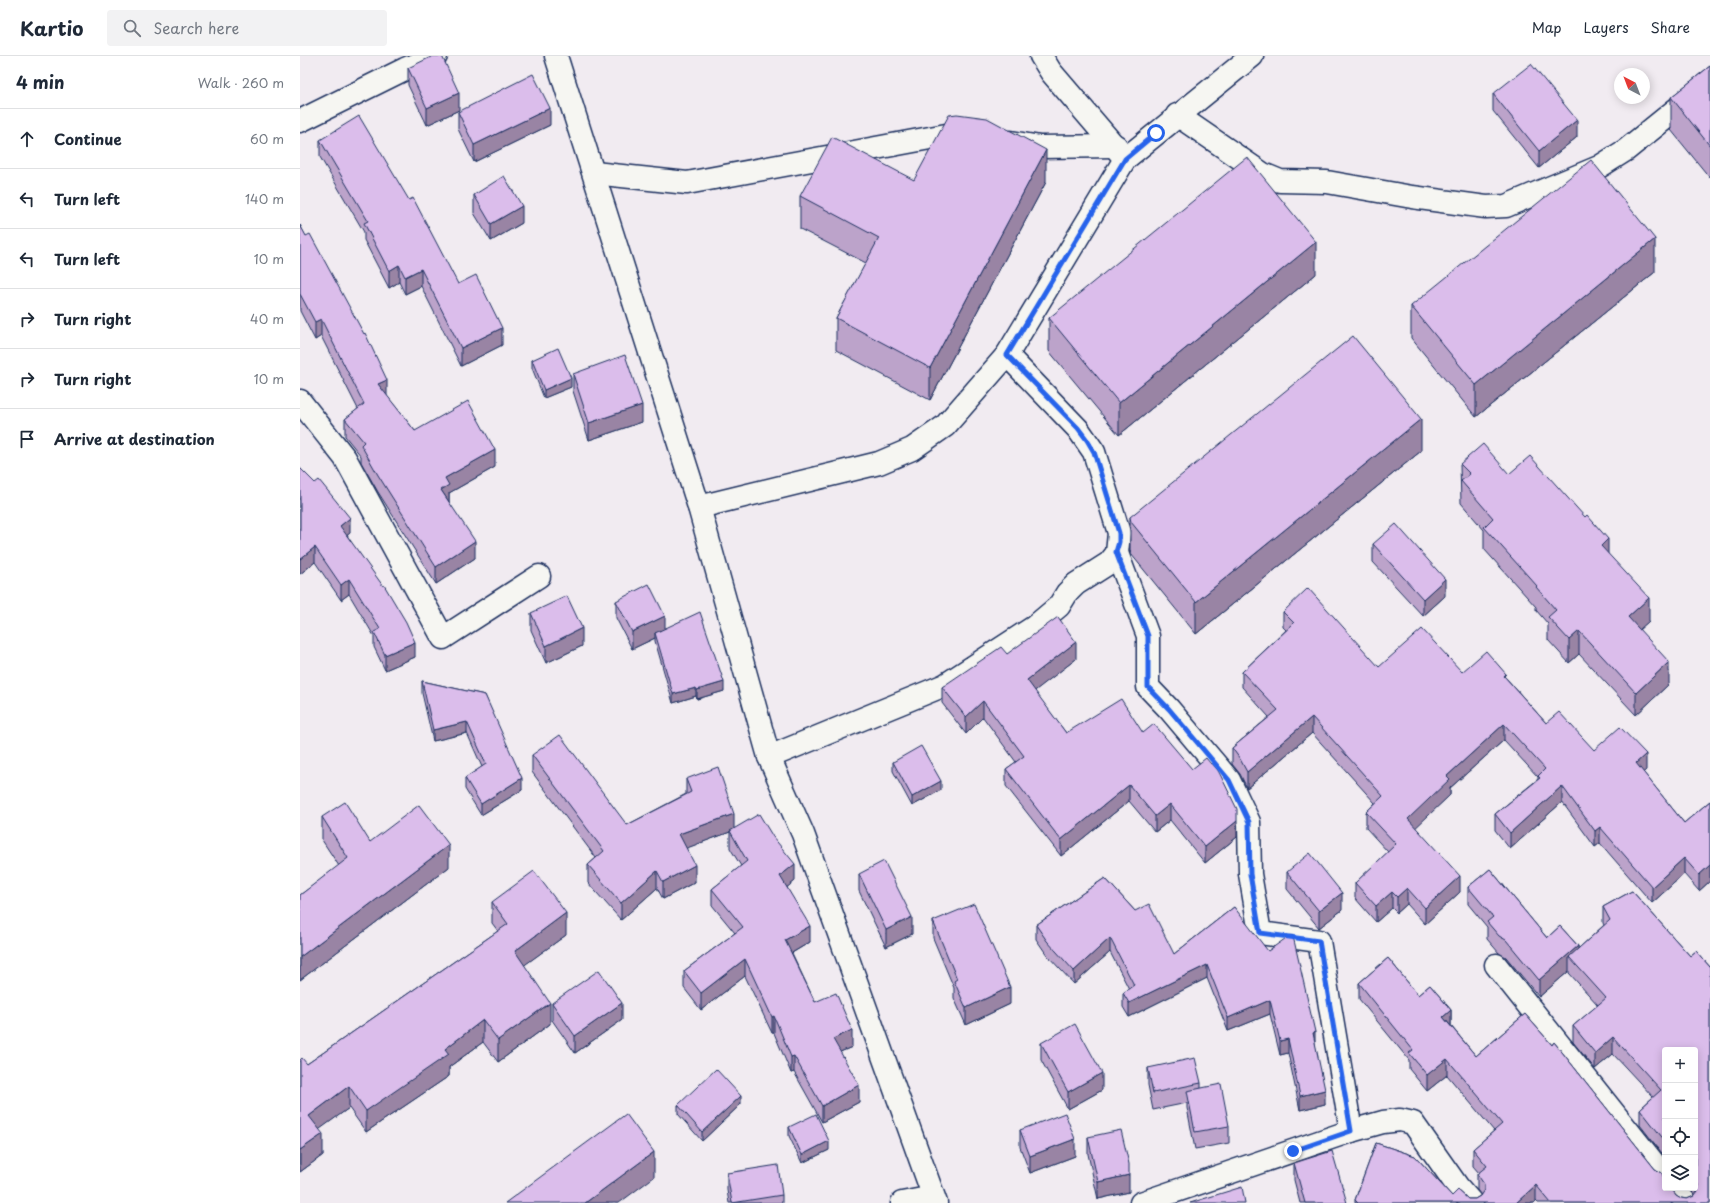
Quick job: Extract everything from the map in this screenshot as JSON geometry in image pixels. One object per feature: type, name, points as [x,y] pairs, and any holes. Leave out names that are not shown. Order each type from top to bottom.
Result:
[{"type":"street","points":[[300,121],[405,68],[436,56]]},
{"type":"street","points":[[556,56],[699,507],[769,757],[804,834],[934,1200],[902,1203]]},
{"type":"street","points":[[1041,56],[1051,72],[1120,153]]},
{"type":"street","points":[[699,507],[879,463],[912,449],[945,426],[1007,355],[1120,153],[1177,116],[1252,56]]},
{"type":"street","points":[[1177,116],[1263,174],[1280,181],[1327,182],[1412,197],[1486,207],[1506,206],[1599,167],[1626,150],[1710,82]]},
{"type":"street","points":[[594,173],[688,183],[957,133],[1040,147],[1120,153]]},
{"type":"street","points":[[769,757],[945,685],[1034,627],[1060,606],[1067,593],[1076,584],[1109,563],[1116,552],[1119,542],[1119,533],[1094,452],[1078,428],[1007,355]]},
{"type":"street","points":[[300,401],[345,458],[443,638],[539,576]]},
{"type":"street","points":[[1116,552],[1148,636],[1148,687],[1169,709],[1229,780],[1249,822],[1250,874],[1260,933],[1319,941],[1351,1131]]},
{"type":"street","points":[[1496,965],[1662,1172]]},
{"type":"street","points":[[1141,1203],[1351,1131],[1383,1122],[1400,1120],[1413,1124],[1458,1187],[1472,1203]]},
{"type":"street","points":[[1676,1191],[1686,1203]]},
{"type":"building","points":[[433,56],[442,56],[459,93],[427,108],[408,68]]},
{"type":"building","points":[[1531,64],[1577,120],[1539,151],[1493,94]]},
{"type":"building","points":[[1710,66],[1710,146],[1671,97]]},
{"type":"building","points":[[533,74],[550,108],[474,145],[458,112]]},
{"type":"building","points":[[957,114],[987,118],[1046,150],[930,368],[836,318],[879,238],[800,196],[832,137],[914,180],[949,115]]},
{"type":"building","points":[[359,116],[409,200],[413,198],[458,284],[476,275],[502,328],[461,348],[421,269],[405,277],[399,265],[389,271],[364,223],[368,221],[320,140]]},
{"type":"building","points":[[1247,157],[1316,242],[1119,403],[1049,318]]},
{"type":"building","points":[[1591,160],[1655,239],[1476,385],[1411,306]]},
{"type":"building","points":[[504,176],[522,206],[491,224],[474,195]]},
{"type":"building","points":[[300,225],[306,236],[310,234],[364,334],[365,333],[387,380],[378,384],[415,431],[468,401],[495,450],[445,478],[449,485],[441,490],[475,541],[436,567],[378,475],[361,445],[364,442],[345,419],[364,404],[321,319],[315,322],[300,294]]},
{"type":"building","points":[[1353,336],[1421,419],[1196,602],[1131,522],[1130,517]]},
{"type":"building","points":[[558,348],[571,378],[544,390],[532,360]]},
{"type":"building","points":[[625,355],[642,405],[589,423],[573,374]]},
{"type":"building","points":[[1483,444],[1509,474],[1530,456],[1585,517],[1587,515],[1608,539],[1601,546],[1649,598],[1628,617],[1669,662],[1636,693],[1579,631],[1569,640],[1548,617],[1556,610],[1536,587],[1537,586],[1484,527],[1493,518],[1461,481],[1470,474],[1460,464]]},
{"type":"building","points":[[300,468],[315,483],[319,480],[350,518],[340,526],[383,586],[384,585],[406,622],[415,642],[385,655],[374,632],[380,629],[349,579],[341,585],[315,547],[300,559]]},
{"type":"building","points":[[1396,524],[1445,579],[1423,599],[1373,544]]},
{"type":"building","points":[[649,584],[665,616],[632,632],[616,601]]},
{"type":"building","points":[[1308,588],[1379,667],[1422,629],[1462,672],[1486,651],[1506,674],[1504,676],[1546,723],[1559,712],[1594,750],[1620,727],[1646,754],[1636,763],[1684,823],[1710,801],[1710,865],[1699,875],[1684,858],[1652,887],[1600,827],[1595,831],[1562,786],[1510,833],[1495,814],[1540,778],[1538,776],[1545,769],[1504,724],[1447,776],[1450,779],[1408,819],[1460,876],[1425,908],[1407,888],[1397,897],[1392,892],[1376,906],[1355,883],[1396,844],[1366,812],[1383,796],[1312,717],[1247,772],[1232,748],[1278,710],[1242,672],[1294,623],[1283,612]]},
{"type":"building","points":[[567,596],[582,628],[546,646],[531,613]]},
{"type":"building","points":[[700,612],[724,682],[697,690],[696,688],[673,694],[655,633]]},
{"type":"building","points":[[1058,617],[1076,642],[1027,680],[1066,733],[1121,699],[1143,733],[1154,724],[1192,769],[1206,758],[1211,764],[1212,763],[1218,770],[1237,809],[1237,821],[1205,847],[1170,804],[1155,816],[1129,785],[1061,840],[1006,769],[1024,756],[983,701],[966,717],[942,687],[1001,647],[1007,654]]},
{"type":"building","points":[[422,681],[485,695],[522,778],[481,804],[465,778],[486,764],[467,722],[433,730]]},
{"type":"building","points":[[560,735],[627,825],[691,792],[686,779],[718,767],[734,814],[679,834],[695,865],[663,882],[657,871],[621,903],[588,865],[604,851],[532,755]]},
{"type":"building","points":[[921,746],[941,781],[912,797],[893,762]]},
{"type":"building","points":[[345,802],[370,842],[419,805],[449,845],[300,957],[300,895],[348,858],[322,817]]},
{"type":"building","points":[[759,814],[773,837],[795,864],[780,876],[810,926],[785,940],[815,1002],[836,993],[852,1030],[833,1039],[859,1085],[822,1106],[794,1056],[791,1057],[774,1016],[772,1017],[745,959],[701,993],[684,971],[743,927],[712,889],[747,861],[730,831]]},
{"type":"building","points":[[1310,853],[1342,893],[1319,911],[1287,872]]},
{"type":"building","points":[[884,861],[912,917],[886,930],[859,874]]},
{"type":"building","points":[[1490,869],[1547,938],[1560,926],[1578,946],[1539,980],[1506,940],[1499,936],[1487,922],[1493,917],[1468,887]]},
{"type":"building","points":[[534,871],[566,913],[515,951],[550,1003],[498,1040],[483,1020],[445,1049],[449,1054],[366,1111],[349,1086],[309,1116],[323,1134],[300,1150],[300,1060],[302,1058],[307,1064],[508,924],[492,902]]},
{"type":"building","points":[[1105,878],[1135,911],[1149,904],[1174,954],[1234,907],[1268,951],[1289,936],[1293,936],[1315,1032],[1313,1033],[1325,1090],[1300,1096],[1288,1039],[1280,1041],[1270,1000],[1228,1018],[1207,965],[1129,1003],[1123,993],[1134,985],[1110,938],[1074,971],[1047,941],[1036,925]]},
{"type":"building","points":[[1632,891],[1690,956],[1696,951],[1710,967],[1710,1203],[1551,1203],[1536,1185],[1516,1203],[1358,1203],[1355,1200],[1376,1143],[1415,1156],[1452,1196],[1458,1190],[1468,1199],[1475,1199],[1480,1196],[1484,1190],[1484,1184],[1477,1174],[1487,1166],[1473,1149],[1502,1124],[1447,1059],[1427,1075],[1409,1053],[1413,1050],[1359,983],[1388,958],[1418,995],[1430,985],[1451,1010],[1443,1017],[1476,1056],[1525,1014],[1552,1045],[1554,1042],[1655,1169],[1662,1173],[1662,1191],[1673,1191],[1681,1198],[1687,1199],[1694,1196],[1698,1191],[1698,1047],[1662,1047],[1662,1137],[1640,1109],[1661,1090],[1613,1037],[1595,1053],[1573,1026],[1606,998],[1569,957],[1610,920],[1603,907]]},
{"type":"building","points":[[974,904],[1010,987],[966,1008],[954,981],[957,979],[933,921]]},
{"type":"building","points":[[599,970],[622,1003],[575,1036],[552,1003]]},
{"type":"building","points":[[1075,1024],[1102,1073],[1068,1092],[1041,1043]]},
{"type":"building","points":[[1195,1058],[1201,1083],[1153,1093],[1148,1068]]},
{"type":"building","points":[[716,1069],[741,1096],[702,1132],[678,1105]]},
{"type":"building","points":[[1221,1084],[1229,1126],[1195,1132],[1187,1091]]},
{"type":"building","points":[[1065,1113],[1075,1139],[1030,1156],[1020,1130]]},
{"type":"building","points":[[626,1114],[654,1152],[585,1203],[505,1203]]},
{"type":"building","points":[[816,1114],[829,1141],[802,1155],[789,1127]]},
{"type":"building","points":[[1121,1130],[1129,1164],[1129,1175],[1098,1182],[1088,1137]]},
{"type":"building","points":[[1332,1151],[1347,1203],[1305,1203],[1294,1163]]},
{"type":"building","points":[[778,1165],[782,1195],[732,1203],[727,1173]]},
{"type":"building","points":[[1242,1187],[1245,1203],[1190,1203]]},
{"type":"route","points":[[1156,133],[1125,159],[1007,355],[1078,428],[1094,452],[1119,533],[1119,542],[1116,552],[1148,636],[1148,687],[1169,709],[1229,780],[1249,822],[1250,874],[1260,933],[1319,941],[1351,1131],[1293,1151]]}]
